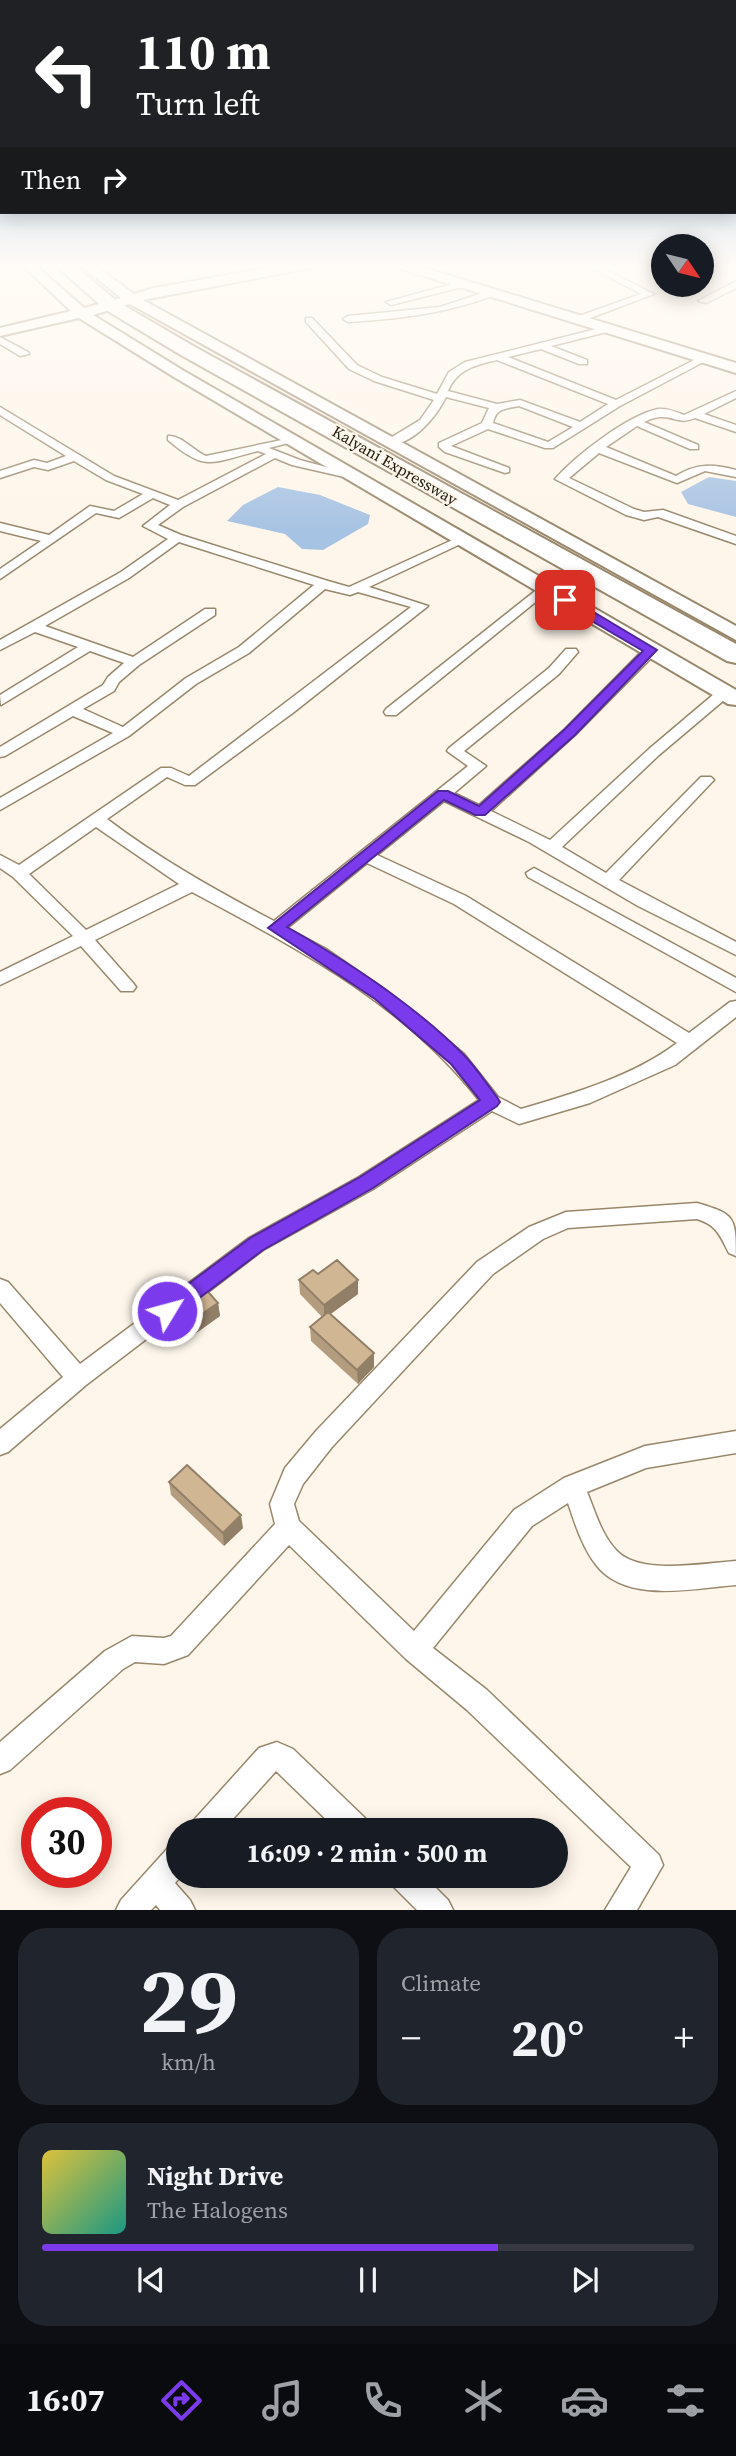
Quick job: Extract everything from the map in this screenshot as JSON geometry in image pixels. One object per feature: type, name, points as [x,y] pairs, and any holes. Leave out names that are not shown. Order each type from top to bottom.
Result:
[{"type":"highway","name":"Kalyani Expressway","points":[[192,353],[383,448],[736,655]]},
{"type":"street","points":[[145,353],[731,695],[654,752],[551,848]]},
{"type":"street","points":[[223,353],[383,448],[736,634]]},
{"type":"street","points":[[341,353],[354,367],[378,379],[441,396],[497,407],[520,403],[581,426]]},
{"type":"street","points":[[383,448],[422,425],[441,396],[447,379],[455,372],[512,353]]},
{"type":"street","points":[[562,353],[583,362]]},
{"type":"street","points":[[691,353],[736,368]]},
{"type":"street","points":[[498,357],[616,404]]},
{"type":"street","points":[[505,470],[449,450],[443,445],[487,425],[549,446],[616,404],[706,358]]},
{"type":"street","points":[[733,398],[681,419],[658,412],[598,448],[561,480],[631,512],[644,516],[659,513],[736,540]]},
{"type":"street","points":[[487,425],[489,412],[497,407]]},
{"type":"street","points":[[0,410],[110,478],[178,504]]},
{"type":"street","points":[[695,414],[736,429]]},
{"type":"street","points":[[638,423],[694,447]]},
{"type":"street","points":[[172,438],[190,453],[205,460],[292,439]]},
{"type":"street","points":[[257,447],[273,455],[353,476]]},
{"type":"street","points":[[598,448],[677,480],[696,468],[709,467],[736,474]]},
{"type":"street","points":[[273,455],[178,504],[149,526],[177,538],[350,591],[463,541]]},
{"type":"street","points":[[0,475],[34,463],[48,467],[76,456]]},
{"type":"street","points":[[0,575],[94,509],[115,515],[152,494]]},
{"type":"street","points":[[0,527],[50,539]]},
{"type":"street","points":[[0,646],[125,575],[177,538]]},
{"type":"street","points":[[0,804],[124,733],[191,681],[244,650],[323,584]]},
{"type":"street","points":[[19,873],[166,771],[190,782],[421,606],[357,588]]},
{"type":"street","points":[[391,712],[544,588]]},
{"type":"street","points":[[0,754],[75,711],[109,688],[113,680],[134,662],[210,612]]},
{"type":"street","points":[[34,627],[134,662]]},
{"type":"street","points":[[1,701],[89,646]]},
{"type":"street","points":[[480,812],[570,732],[651,650]]},
{"type":"street","points":[[276,928],[478,765],[454,751],[554,671],[571,652]]},
{"type":"street","points":[[75,711],[124,733]]},
{"type":"street","points":[[608,881],[706,780]]},
{"type":"street","points":[[443,794],[551,848],[736,949]]},
{"type":"street","points":[[96,819],[142,854],[192,885],[320,953],[381,995],[457,1059],[491,1102],[519,1117],[583,1098],[668,1060],[736,1007]]},
{"type":"street","points":[[365,856],[460,900],[689,1042]]},
{"type":"street","points":[[0,860],[19,873],[83,936],[127,987]]},
{"type":"street","points":[[534,873],[736,986]]},
{"type":"street","points":[[0,979],[83,936],[192,885]]},
{"type":"street","points":[[0,1444],[78,1378],[257,1244],[366,1183],[491,1102]]},
{"type":"street","points":[[620,1910],[649,1865],[477,1700],[415,1650],[288,1528],[282,1504],[294,1475],[324,1439],[485,1268],[536,1233],[566,1220],[696,1211],[717,1217],[725,1224],[736,1247]]},
{"type":"street","points":[[0,1288],[78,1378]]},
{"type":"street","points":[[415,1650],[523,1518],[573,1486],[645,1457],[736,1441]]},
{"type":"street","points":[[573,1486],[605,1557],[622,1573],[638,1577],[736,1573]]},
{"type":"street","points":[[0,1760],[114,1660],[132,1649],[164,1651],[179,1646],[288,1528]]},
{"type":"street","points":[[215,1818],[269,1758],[277,1756],[344,1818]]},
{"type":"street","points":[[131,1910],[166,1872]]},
{"type":"street","points":[[156,1883],[180,1910]]},
{"type":"street","points":[[415,1888],[438,1910]]},
{"type":"water","points":[[709,477],[736,481],[736,517],[688,504],[681,492]]},
{"type":"water","points":[[278,487],[320,495],[370,515],[368,524],[323,550],[302,549],[285,534],[227,521],[243,505]]},
{"type":"building","points":[[337,1260],[358,1280],[324,1305],[299,1280],[313,1270],[318,1274]]},
{"type":"building","points":[[202,1285],[218,1303],[190,1322],[174,1305]]},
{"type":"building","points":[[328,1312],[374,1353],[357,1370],[310,1327]]},
{"type":"building","points":[[187,1465],[241,1515],[223,1533],[169,1482]]},
{"type":"route","points":[[167,1311],[257,1244],[366,1183],[491,1102],[457,1059],[381,995],[320,953],[276,928],[443,794],[480,812],[570,732],[651,650],[565,600]]}]
